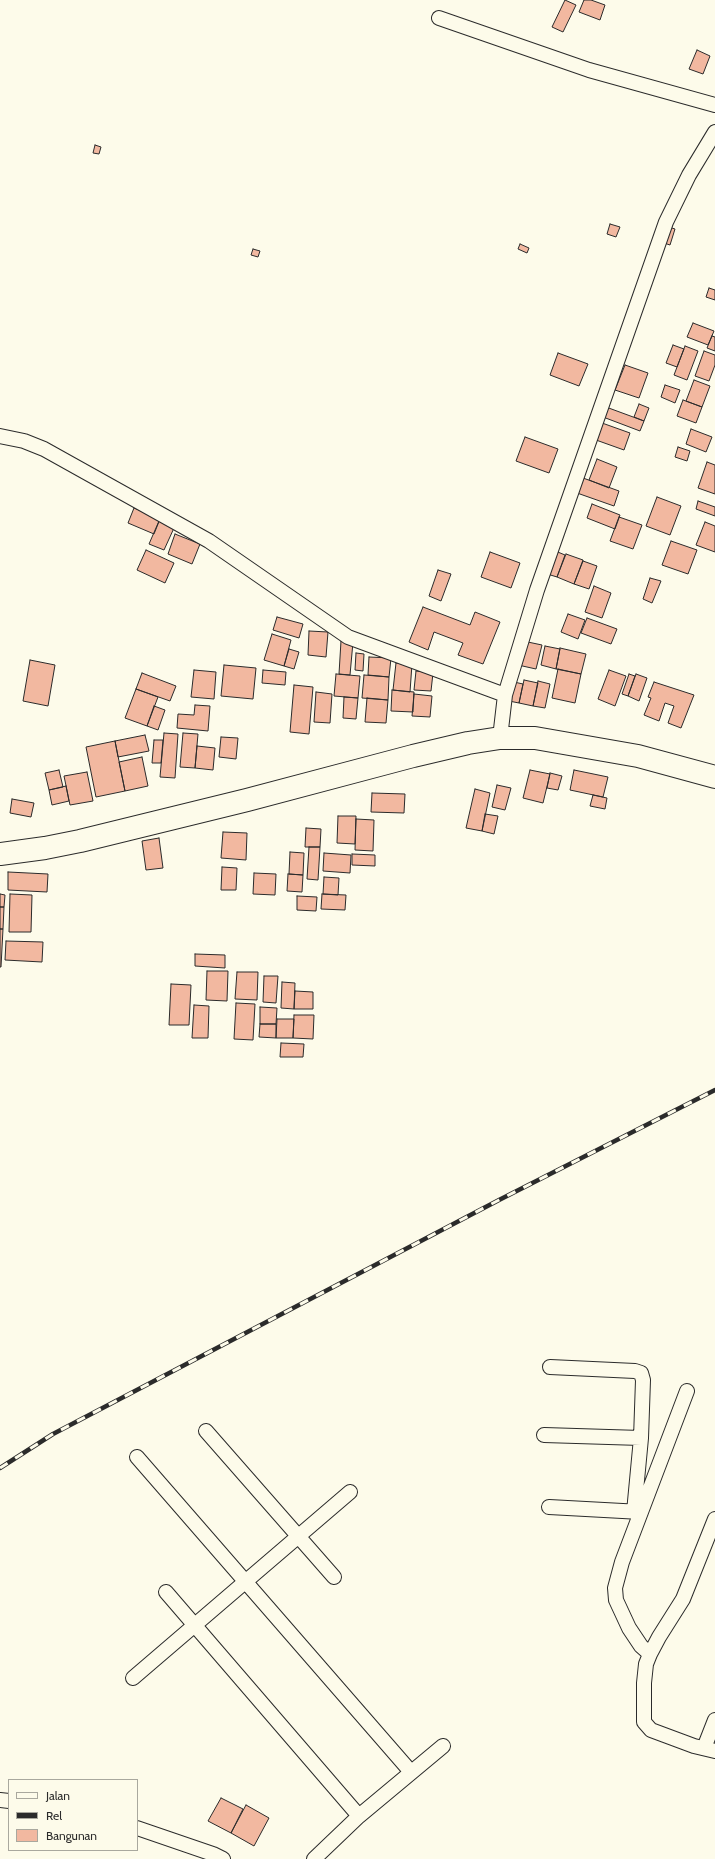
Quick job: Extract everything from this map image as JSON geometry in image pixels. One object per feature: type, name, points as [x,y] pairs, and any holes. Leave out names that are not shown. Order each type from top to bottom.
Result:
[{"type":"main road","points":[[0,854],[45,848],[80,841],[247,800],[447,748],[500,738],[535,738],[638,756],[692,772],[715,777]]},
{"type":"street","points":[[438,18],[589,70],[715,105]]},
{"type":"street","points":[[500,738],[505,696],[537,590],[666,222],[689,175],[715,132]]},
{"type":"street","points":[[0,436],[24,441],[44,449],[209,541],[348,637],[505,696]]},
{"type":"street","points":[[550,1367],[635,1371],[641,1373],[643,1380],[637,1512]]},
{"type":"street","points":[[650,1654],[641,1646],[629,1628],[616,1600],[616,1588],[637,1512],[687,1392]]},
{"type":"street","points":[[206,1431],[299,1535],[334,1577]]},
{"type":"street","points":[[544,1435],[641,1438]]},
{"type":"street","points":[[137,1457],[246,1580],[411,1772]]},
{"type":"street","points":[[132,1678],[350,1492]]},
{"type":"street","points":[[549,1507],[637,1512]]},
{"type":"street","points":[[715,1520],[683,1599],[659,1637],[646,1664],[644,1683],[644,1722],[651,1730],[661,1735],[710,1749],[715,1720]]},
{"type":"street","points":[[166,1592],[359,1816]]},
{"type":"street","points":[[314,1859],[359,1816],[443,1746]]},
{"type":"street","points":[[138,1828],[213,1854],[223,1859]]},
{"type":"building","points":[[565,0],[576,5],[563,32],[552,27]]},
{"type":"building","points":[[584,0],[591,0],[605,5],[600,20],[579,12]]},
{"type":"building","points":[[697,50],[710,56],[703,74],[689,69]]},
{"type":"building","points":[[95,145],[101,147],[99,154],[93,153]]},
{"type":"building","points":[[610,224],[620,227],[616,237],[607,234]]},
{"type":"building","points":[[666,226],[675,229],[670,245],[661,242]]},
{"type":"building","points":[[520,244],[529,248],[527,253],[518,249]]},
{"type":"building","points":[[253,249],[260,251],[258,257],[251,255]]},
{"type":"building","points":[[709,288],[715,290],[715,300],[706,297]]},
{"type":"building","points":[[693,323],[714,331],[708,345],[687,337]]},
{"type":"building","points":[[712,336],[715,337],[715,351],[707,348]]},
{"type":"building","points":[[673,345],[684,349],[677,367],[666,363]]},
{"type":"building","points":[[685,346],[698,351],[687,380],[674,375]]},
{"type":"building","points":[[704,351],[715,355],[715,365],[709,381],[695,376]]},
{"type":"building","points":[[558,353],[588,364],[579,386],[550,375]]},
{"type":"building","points":[[625,365],[648,373],[639,398],[615,390]]},
{"type":"building","points":[[694,380],[710,386],[702,407],[686,401]]},
{"type":"building","points":[[665,385],[680,390],[675,403],[661,397]]},
{"type":"building","points":[[683,400],[702,407],[696,423],[677,416]]},
{"type":"building","points":[[639,404],[649,408],[644,421],[634,417]]},
{"type":"building","points":[[606,407],[644,421],[640,431],[603,417]]},
{"type":"building","points":[[602,423],[630,433],[624,450],[596,440]]},
{"type":"building","points":[[691,429],[712,437],[706,452],[686,444]]},
{"type":"building","points":[[525,437],[558,449],[549,473],[516,461]]},
{"type":"building","points":[[678,447],[690,451],[687,461],[675,457]]},
{"type":"building","points":[[597,459],[617,467],[609,488],[589,480]]},
{"type":"building","points":[[707,462],[715,465],[715,494],[698,488]]},
{"type":"building","points":[[583,478],[619,491],[614,506],[577,493]]},
{"type":"building","points":[[657,497],[681,506],[670,535],[646,526]]},
{"type":"building","points":[[698,501],[715,507],[715,516],[696,509]]},
{"type":"building","points":[[592,504],[620,515],[615,529],[587,518]]},
{"type":"building","points":[[134,508],[160,519],[154,534],[128,523]]},
{"type":"building","points":[[619,517],[642,525],[633,549],[610,541]]},
{"type":"building","points":[[159,521],[174,528],[164,550],[149,544]]},
{"type":"building","points":[[705,522],[715,526],[715,552],[696,545]]},
{"type":"building","points":[[175,534],[200,544],[192,564],[168,554]]},
{"type":"building","points":[[671,541],[697,550],[688,574],[662,565]]},
{"type":"building","points":[[146,550],[174,563],[165,583],[137,570]]},
{"type":"building","points":[[553,550],[565,555],[557,577],[544,573]]},
{"type":"building","points":[[490,552],[520,563],[511,588],[481,577]]},
{"type":"building","points":[[566,554],[583,560],[574,584],[557,577]]},
{"type":"building","points":[[583,561],[597,566],[589,589],[574,584]]},
{"type":"building","points":[[438,570],[451,574],[441,601],[429,596]]},
{"type":"building","points":[[650,578],[661,581],[652,603],[643,599]]},
{"type":"building","points":[[594,586],[611,593],[602,618],[585,612]]},
{"type":"building","points":[[423,607],[470,625],[475,612],[500,622],[483,664],[458,655],[463,643],[434,632],[428,650],[409,642]]},
{"type":"building","points":[[568,614],[585,620],[578,639],[561,632]]},
{"type":"building","points":[[277,617],[303,624],[299,638],[273,630]]},
{"type":"building","points":[[587,618],[617,629],[611,644],[581,633]]},
{"type":"building","points":[[309,631],[328,632],[326,657],[308,655]]},
{"type":"building","points":[[272,634],[291,640],[284,666],[264,660]]},
{"type":"building","points":[[341,641],[353,642],[350,675],[339,674]]},
{"type":"building","points":[[523,641],[542,645],[536,669],[518,665]]},
{"type":"building","points":[[545,646],[560,649],[556,669],[541,665]]},
{"type":"building","points":[[560,648],[586,654],[581,674],[556,669]]},
{"type":"building","points":[[289,649],[299,652],[294,669],[284,666]]},
{"type":"building","points":[[356,653],[364,654],[363,671],[355,670]]},
{"type":"building","points":[[369,657],[391,658],[389,677],[368,675]]},
{"type":"building","points":[[30,660],[55,665],[48,706],[23,701]]},
{"type":"building","points":[[396,663],[412,664],[410,692],[393,690]]},
{"type":"building","points":[[224,665],[256,668],[253,699],[221,696]]},
{"type":"building","points":[[558,669],[581,674],[575,703],[552,698]]},
{"type":"building","points":[[194,670],[216,672],[214,699],[191,697]]},
{"type":"building","points":[[263,670],[286,672],[285,685],[262,683]]},
{"type":"building","points":[[609,670],[626,676],[615,706],[598,699]]},
{"type":"building","points":[[416,671],[433,673],[431,691],[414,690]]},
{"type":"building","points":[[142,673],[176,686],[170,701],[136,689]]},
{"type":"building","points":[[336,674],[360,676],[358,698],[334,696]]},
{"type":"building","points":[[629,674],[635,676],[628,696],[622,694]]},
{"type":"building","points":[[636,674],[647,678],[639,701],[628,696]]},
{"type":"building","points":[[364,675],[389,677],[388,700],[362,698]]},
{"type":"building","points":[[524,680],[538,683],[533,706],[519,703]]},
{"type":"building","points":[[538,681],[550,684],[545,708],[533,706]]},
{"type":"building","points":[[514,682],[523,684],[519,703],[509,701]]},
{"type":"building","points":[[654,682],[694,695],[681,728],[668,723],[674,706],[665,703],[659,721],[644,715],[651,698],[648,697]]},
{"type":"building","points":[[294,685],[313,687],[309,734],[290,732]]},
{"type":"building","points":[[136,689],[158,697],[147,726],[125,718]]},
{"type":"building","points":[[392,690],[414,692],[413,712],[391,711]]},
{"type":"building","points":[[316,692],[332,694],[330,723],[314,722]]},
{"type":"building","points":[[414,694],[432,696],[430,717],[412,716]]},
{"type":"building","points":[[344,697],[358,698],[356,719],[343,718]]},
{"type":"building","points":[[367,698],[388,700],[386,723],[365,722]]},
{"type":"building","points":[[195,705],[210,706],[208,731],[177,728],[178,714],[194,715]]},
{"type":"building","points":[[154,706],[165,710],[158,730],[147,726]]},
{"type":"building","points":[[164,733],[178,734],[175,778],[160,777]]},
{"type":"building","points":[[183,733],[198,734],[195,768],[180,767]]},
{"type":"building","points":[[145,735],[149,751],[118,757],[115,741]]},
{"type":"building","points":[[221,737],[238,738],[236,759],[219,757]]},
{"type":"building","points":[[154,740],[163,740],[161,763],[152,763]]},
{"type":"building","points":[[115,741],[125,791],[96,797],[86,747]]},
{"type":"building","points":[[197,746],[215,748],[213,770],[195,768]]},
{"type":"building","points":[[142,757],[148,786],[125,791],[119,762]]},
{"type":"building","points":[[59,770],[63,787],[49,790],[45,773]]},
{"type":"building","points":[[530,770],[550,774],[543,803],[523,798]]},
{"type":"building","points":[[574,770],[608,777],[603,797],[570,790]]},
{"type":"building","points":[[87,772],[93,801],[70,805],[64,776]]},
{"type":"building","points":[[550,773],[562,776],[558,790],[547,788]]},
{"type":"building","points":[[497,785],[511,788],[505,810],[492,807]]},
{"type":"building","points":[[66,786],[69,801],[52,805],[49,790]]},
{"type":"building","points":[[475,789],[490,793],[482,831],[466,828]]},
{"type":"building","points":[[372,793],[405,794],[404,813],[371,812]]},
{"type":"building","points":[[593,795],[607,798],[605,809],[590,806]]},
{"type":"building","points":[[12,799],[34,803],[31,817],[10,813]]},
{"type":"building","points":[[485,814],[498,816],[494,834],[482,831]]},
{"type":"building","points":[[338,816],[356,816],[355,844],[337,843]]},
{"type":"building","points":[[356,819],[374,820],[373,851],[355,850]]},
{"type":"building","points":[[306,828],[321,829],[320,847],[305,847]]},
{"type":"building","points":[[223,832],[247,833],[246,860],[221,858]]},
{"type":"building","points":[[159,838],[163,868],[146,870],[142,841]]},
{"type":"building","points":[[309,847],[320,847],[318,880],[307,879]]},
{"type":"building","points":[[290,852],[304,853],[303,875],[289,874]]},
{"type":"building","points":[[324,853],[351,855],[350,873],[323,871]]},
{"type":"building","points":[[352,854],[375,855],[375,866],[352,865]]},
{"type":"building","points":[[222,867],[237,868],[236,890],[221,890]]},
{"type":"building","points":[[8,872],[48,874],[47,892],[8,890]]},
{"type":"building","points":[[254,873],[276,874],[275,895],[253,894]]},
{"type":"building","points":[[288,874],[303,875],[302,892],[287,891]]},
{"type":"building","points":[[324,877],[339,878],[338,895],[323,894]]},
{"type":"building","points":[[0,894],[5,895],[4,907],[0,907]]},
{"type":"building","points":[[10,894],[32,895],[31,932],[9,932]]},
{"type":"building","points":[[322,894],[346,895],[345,910],[321,909]]},
{"type":"building","points":[[297,896],[317,897],[316,911],[297,910]]},
{"type":"building","points":[[0,907],[4,907],[3,929],[0,929]]},
{"type":"building","points":[[0,929],[3,929],[1,967],[0,967]]},
{"type":"building","points":[[6,941],[43,942],[42,962],[5,960]]},
{"type":"building","points":[[195,954],[225,955],[225,968],[195,966]]},
{"type":"building","points":[[207,971],[228,971],[227,1001],[206,1000]]},
{"type":"building","points":[[237,972],[258,972],[257,1000],[235,999]]},
{"type":"building","points":[[264,976],[278,976],[276,1003],[263,1002]]},
{"type":"building","points":[[282,982],[295,983],[294,1009],[281,1008]]},
{"type":"building","points":[[171,984],[191,985],[189,1025],[169,1025]]},
{"type":"building","points":[[295,991],[313,992],[313,1009],[294,1009]]},
{"type":"building","points":[[236,1003],[255,1004],[253,1040],[234,1039]]},
{"type":"building","points":[[194,1005],[209,1006],[208,1038],[192,1038]]},
{"type":"building","points":[[260,1007],[277,1008],[276,1024],[260,1024]]},
{"type":"building","points":[[294,1015],[314,1015],[313,1039],[293,1038]]},
{"type":"building","points":[[277,1019],[294,1019],[293,1038],[276,1038]]},
{"type":"building","points":[[260,1024],[276,1024],[276,1038],[259,1037]]},
{"type":"building","points":[[281,1043],[304,1044],[303,1057],[280,1057]]},
{"type":"building","points":[[221,1798],[243,1809],[231,1833],[208,1821]]},
{"type":"building","points":[[246,1805],[269,1818],[254,1846],[231,1833]]},
{"type":"railway","points":[[0,1468],[53,1434],[499,1200],[715,1090]]}]
